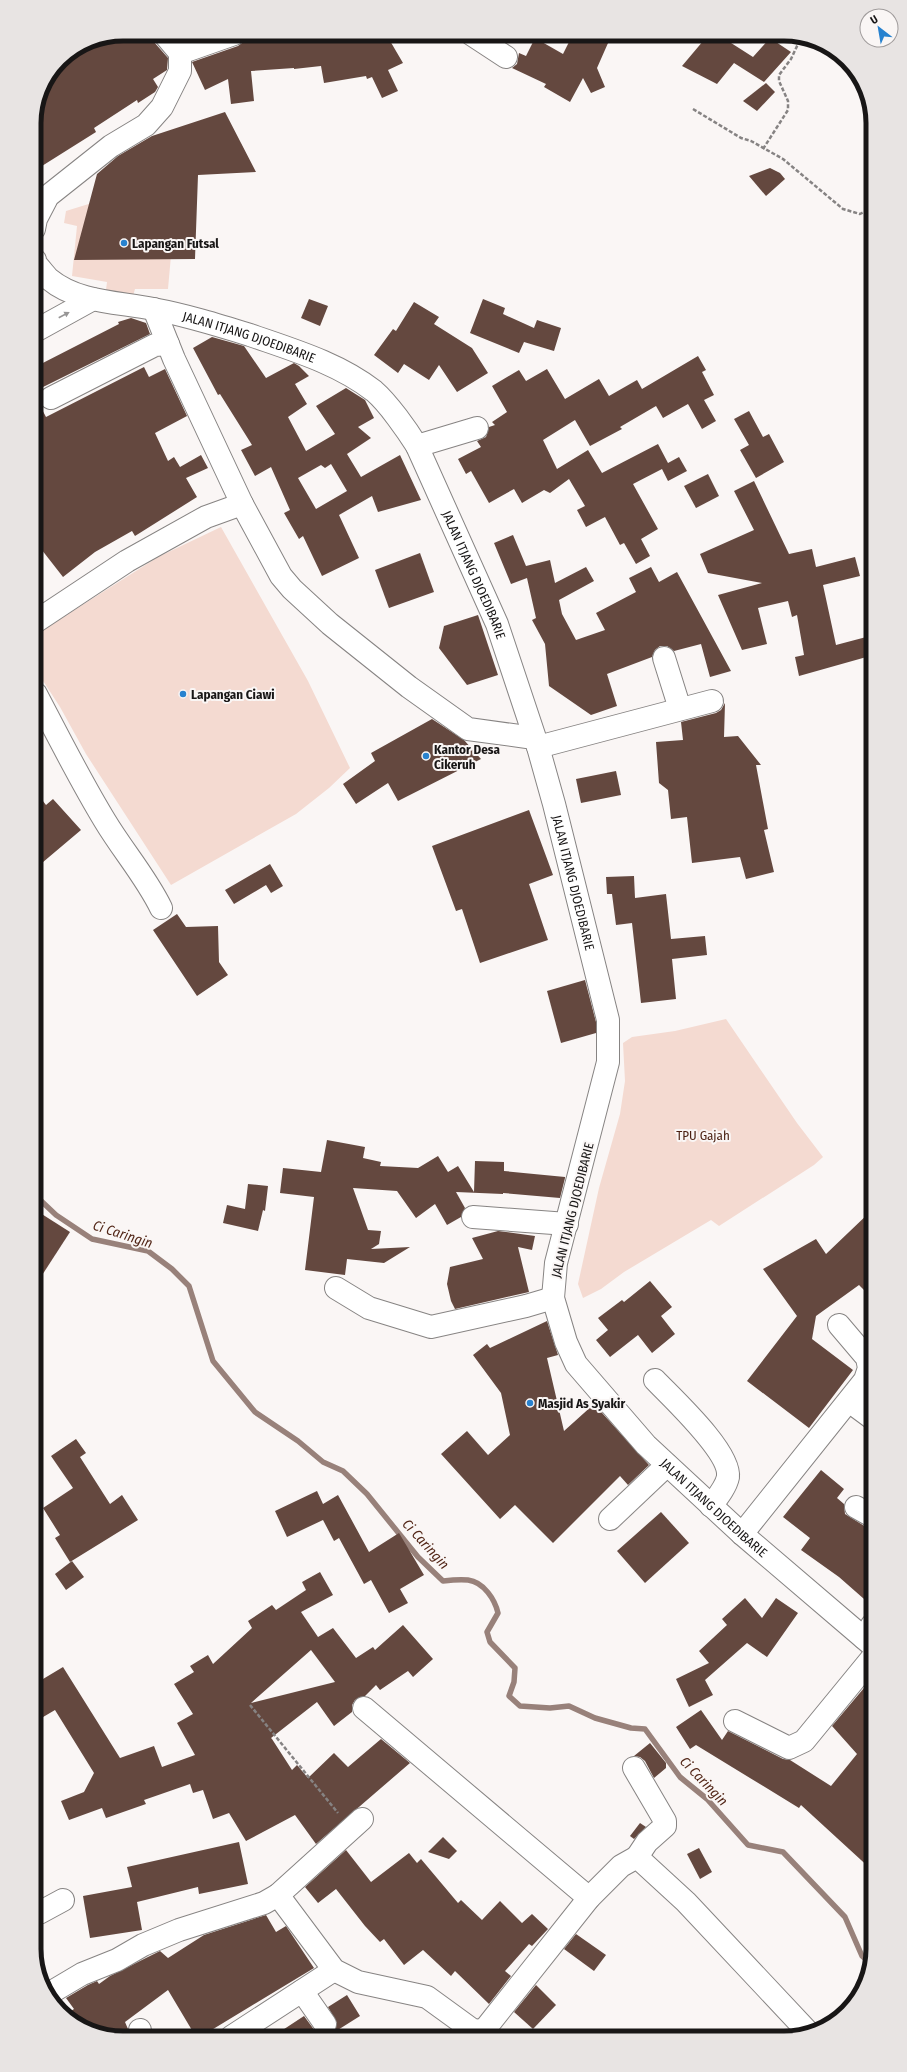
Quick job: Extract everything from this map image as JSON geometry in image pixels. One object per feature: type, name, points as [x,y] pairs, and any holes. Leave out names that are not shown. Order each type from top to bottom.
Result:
[{"type":"street","points":[[41,208],[48,196],[64,182],[111,146],[146,124],[162,107],[180,71],[180,53],[170,41]]},
{"type":"street","points":[[180,53],[214,41]]},
{"type":"street","points":[[482,41],[506,57]]},
{"type":"street","name":"JALAN ITJANG DJOEDIBARIE","points":[[41,269],[50,279],[70,291],[93,299],[154,309],[221,325],[318,359],[351,376],[375,392],[408,432],[417,446],[497,624],[536,742],[556,811],[608,1020],[608,1062],[556,1263],[553,1298],[566,1342],[576,1364],[616,1412],[667,1465],[742,1534],[866,1634]]},
{"type":"street","points":[[41,328],[93,299]]},
{"type":"street","points":[[154,309],[168,344],[242,504],[281,576],[305,602],[330,624],[409,687],[468,729],[536,742],[712,701]]},
{"type":"street","points":[[51,398],[155,345],[168,344]]},
{"type":"street","points":[[417,446],[477,428]]},
{"type":"street","points":[[41,618],[127,561],[206,517],[242,504]]},
{"type":"street","points":[[664,658],[680,709]]},
{"type":"street","points":[[42,725],[126,854],[150,885],[162,908]]},
{"type":"street","points":[[473,1217],[567,1224]]},
{"type":"street","points":[[336,1288],[369,1308],[431,1327],[526,1306],[553,1298]]},
{"type":"street","points":[[839,1325],[866,1357]]},
{"type":"street","points":[[742,1534],[849,1401],[866,1377]]},
{"type":"street","points":[[655,1380],[708,1437],[728,1468],[728,1478],[711,1506]]},
{"type":"street","points":[[849,1401],[866,1414]]},
{"type":"street","points":[[610,1519],[667,1465]]},
{"type":"street","points":[[735,1721],[789,1748],[804,1741],[866,1665]]},
{"type":"street","points":[[364,1708],[589,1898]]},
{"type":"street","points":[[278,1896],[334,1970],[358,1982],[427,1997],[471,2028],[478,2031],[485,2029],[589,1898],[621,1866],[638,1857],[647,1842],[665,1826],[664,1820],[634,1768]]},
{"type":"street","points":[[53,1991],[82,1974],[117,1960],[143,1945],[179,1930],[264,1903],[278,1896],[356,1824]]},
{"type":"street","points":[[638,1857],[686,1902],[804,2028]]},
{"type":"street","points":[[41,1911],[63,1900]]},
{"type":"street","points":[[239,2031],[334,1970]]},
{"type":"street","points":[[302,1991],[325,2024]]},
{"type":"path","points":[[763,149],[788,110],[788,101],[779,81],[780,75],[791,59],[798,44],[797,43]]},
{"type":"path","points":[[693,109],[783,160],[843,209],[860,214],[866,211]]},
{"type":"path","points":[[250,1705],[356,1824]]},
{"type":"green space","name":"Lapangan Futsal","points":[[108,198],[176,200],[168,289],[135,289],[133,296],[106,290],[107,282],[72,276],[77,226],[64,223],[66,211]]},
{"type":"green space","name":"Lapangan Ciawi","points":[[221,527],[308,681],[350,768],[329,788],[296,814],[171,885],[86,754],[60,707],[41,678],[41,631],[158,557]]},
{"type":"green space","name":"TPU Gajah","points":[[726,1019],[797,1123],[823,1157],[814,1165],[719,1226],[711,1220],[624,1272],[601,1289],[583,1298],[578,1284],[599,1188],[620,1114],[625,1081],[623,1043],[632,1037],[675,1031]]},
{"type":"building","points":[[124,41],[154,41],[168,58],[167,70],[153,79],[158,87],[155,92],[138,103],[137,100],[94,128],[96,132],[41,167],[41,118],[44,102],[47,92],[58,73],[65,65],[82,52],[97,45]]},
{"type":"building","points":[[390,41],[403,63],[388,70],[398,91],[382,98],[372,77],[367,79],[366,76],[324,83],[321,66],[251,71],[254,101],[231,104],[228,79],[205,90],[192,62],[238,46],[243,42]]},
{"type":"building","points":[[534,41],[540,41],[563,54],[570,41],[609,41],[597,68],[605,87],[591,93],[583,78],[570,102],[544,87],[546,84],[512,68],[517,64],[519,53],[526,56]]},
{"type":"building","points":[[703,41],[728,41],[753,57],[767,41],[774,41],[791,52],[764,82],[734,63],[717,84],[682,66]]},
{"type":"building","points":[[766,83],[775,92],[757,111],[743,101]]},
{"type":"building","points":[[225,112],[256,172],[198,175],[195,259],[74,260],[97,174],[118,156],[152,136]]},
{"type":"building","points":[[770,168],[780,173],[785,179],[766,196],[749,176]]},
{"type":"building","points":[[309,299],[328,306],[320,326],[301,318]]},
{"type":"building","points":[[483,299],[505,308],[503,314],[534,328],[537,320],[561,328],[554,351],[524,342],[519,353],[470,333]]},
{"type":"building","points":[[414,302],[439,317],[434,324],[472,348],[488,373],[457,392],[439,365],[429,380],[404,364],[398,373],[374,355],[393,329],[396,331]]},
{"type":"building","points":[[131,318],[146,323],[150,334],[41,388],[41,364],[119,324],[118,322]]},
{"type":"building","points":[[212,337],[244,346],[266,378],[294,363],[299,366],[309,376],[295,384],[307,404],[288,417],[306,451],[335,434],[316,406],[346,388],[365,400],[374,418],[358,427],[371,438],[347,454],[361,477],[400,455],[421,500],[378,512],[372,496],[339,515],[359,558],[322,576],[303,536],[299,539],[284,513],[290,510],[271,467],[255,476],[241,450],[252,445],[220,394],[218,395],[193,348]],"holes":[[[331,464],[347,491],[316,509],[298,478],[321,465],[325,468]]]},
{"type":"building","points":[[698,356],[706,370],[702,372],[714,395],[704,400],[716,421],[702,429],[688,404],[663,418],[656,406],[620,427],[622,429],[590,446],[575,420],[543,440],[557,469],[588,450],[602,473],[658,444],[668,463],[679,457],[687,471],[668,481],[662,469],[633,484],[658,529],[641,539],[650,556],[636,564],[624,543],[620,545],[605,517],[586,527],[577,510],[585,506],[569,479],[550,493],[544,490],[522,503],[514,489],[489,503],[471,471],[466,474],[458,459],[481,447],[477,441],[486,437],[489,427],[495,425],[492,422],[507,412],[492,386],[519,370],[526,381],[547,369],[565,399],[599,379],[609,396],[637,380],[642,389]]},
{"type":"building","points":[[144,367],[149,377],[165,369],[187,416],[155,433],[168,461],[174,457],[180,467],[201,455],[208,468],[186,478],[197,497],[135,536],[132,531],[95,552],[63,577],[41,549],[41,407],[46,417]]},
{"type":"building","points":[[749,411],[763,437],[769,434],[784,462],[756,478],[740,450],[749,445],[734,419]]},
{"type":"building","points":[[708,474],[719,496],[696,508],[684,486]]},
{"type":"building","points":[[754,481],[789,554],[812,549],[816,567],[855,557],[860,576],[823,585],[836,645],[866,637],[866,657],[799,676],[795,657],[804,655],[797,615],[792,617],[788,601],[758,608],[767,644],[742,650],[718,595],[762,583],[708,573],[700,554],[754,530],[734,491]]},
{"type":"building","points":[[513,535],[526,566],[550,560],[555,583],[586,567],[594,581],[559,600],[562,614],[576,640],[605,630],[596,613],[636,592],[629,578],[651,567],[659,582],[677,572],[731,671],[710,677],[701,644],[674,651],[667,646],[660,646],[655,650],[652,657],[607,674],[617,706],[591,715],[549,686],[545,644],[532,620],[536,618],[527,578],[511,584],[494,543]]},
{"type":"building","points":[[420,553],[434,592],[389,608],[375,570]]},
{"type":"building","points":[[478,615],[498,675],[467,685],[439,648],[444,626]]},
{"type":"building","points":[[725,703],[724,737],[738,736],[761,765],[756,765],[768,829],[764,830],[774,872],[746,879],[740,857],[692,863],[687,817],[671,819],[668,790],[659,783],[656,742],[683,740],[681,722],[716,713],[721,710]]},
{"type":"building","name":"Kantor Desa Cikeruh","points":[[432,719],[464,740],[481,759],[398,801],[388,783],[356,804],[343,784],[375,761],[371,753]]},
{"type":"building","points":[[616,771],[621,795],[581,803],[576,779]]},
{"type":"building","points":[[41,798],[46,805],[53,799],[81,830],[41,864]]},
{"type":"building","points":[[529,810],[553,875],[529,884],[548,940],[480,963],[462,909],[456,911],[432,846]]},
{"type":"building","points":[[270,864],[283,886],[271,893],[266,885],[234,904],[225,890]]},
{"type":"building","points":[[634,876],[635,898],[666,894],[671,939],[705,936],[707,955],[672,959],[676,999],[641,1003],[632,923],[616,925],[612,894],[607,894],[606,877]]},
{"type":"building","points":[[177,914],[186,927],[218,926],[219,962],[228,975],[197,996],[153,930]]},
{"type":"building","points":[[585,980],[596,1022],[596,1033],[561,1043],[547,991]]},
{"type":"building","points":[[327,1140],[365,1147],[363,1158],[381,1162],[380,1166],[418,1168],[438,1156],[448,1172],[458,1166],[474,1192],[475,1161],[504,1162],[504,1171],[565,1178],[560,1198],[503,1193],[456,1192],[465,1208],[461,1217],[447,1225],[435,1204],[416,1218],[397,1191],[353,1188],[368,1230],[381,1231],[379,1244],[371,1249],[410,1247],[384,1263],[347,1259],[345,1275],[305,1270],[314,1197],[280,1193],[283,1168],[321,1172]]},
{"type":"building","points":[[248,1184],[268,1186],[265,1211],[263,1210],[258,1231],[223,1223],[227,1205],[245,1209]]},
{"type":"building","points":[[41,1214],[70,1232],[41,1277]]},
{"type":"building","points":[[866,1216],[866,1292],[859,1285],[816,1316],[812,1339],[853,1370],[809,1428],[747,1381],[797,1316],[763,1269],[816,1239],[826,1254]]},
{"type":"building","points":[[498,1231],[535,1236],[532,1250],[518,1247],[529,1292],[455,1309],[451,1301],[447,1284],[450,1267],[483,1259],[472,1238]]},
{"type":"building","points":[[650,1281],[672,1307],[661,1316],[675,1334],[652,1353],[638,1335],[610,1357],[596,1340],[608,1330],[598,1318],[622,1300],[624,1302]]},
{"type":"building","points":[[547,1321],[558,1355],[547,1358],[564,1431],[594,1404],[649,1465],[628,1485],[620,1476],[553,1543],[515,1505],[500,1519],[441,1454],[467,1431],[488,1455],[510,1435],[501,1393],[473,1355],[487,1344],[490,1348]]},
{"type":"building","points":[[76,1439],[86,1453],[80,1457],[110,1504],[122,1495],[138,1520],[70,1562],[55,1538],[60,1535],[43,1508],[73,1488],[51,1456]]},
{"type":"building","points":[[821,1470],[844,1489],[837,1498],[844,1504],[845,1514],[866,1527],[866,1601],[839,1577],[801,1550],[810,1538],[783,1517]]},
{"type":"building","points":[[317,1491],[323,1504],[338,1495],[369,1552],[399,1533],[424,1575],[400,1589],[408,1603],[389,1613],[371,1580],[364,1584],[339,1538],[334,1541],[323,1520],[287,1537],[275,1511]]},
{"type":"building","points":[[661,1512],[689,1543],[645,1583],[617,1551]]},
{"type":"building","points":[[72,1561],[84,1577],[66,1590],[55,1574]]},
{"type":"building","points":[[320,1572],[333,1595],[301,1612],[318,1637],[333,1628],[356,1658],[373,1647],[375,1650],[403,1625],[433,1659],[413,1677],[408,1671],[380,1690],[376,1685],[365,1696],[355,1700],[352,1705],[352,1712],[334,1726],[317,1702],[271,1738],[292,1770],[297,1765],[308,1778],[334,1753],[348,1767],[381,1739],[410,1763],[316,1844],[295,1815],[246,1841],[229,1813],[213,1819],[203,1790],[193,1793],[190,1784],[144,1800],[146,1804],[106,1818],[102,1808],[69,1820],[61,1801],[84,1792],[94,1773],[55,1710],[41,1718],[41,1680],[63,1667],[120,1758],[154,1746],[162,1767],[195,1755],[177,1723],[193,1714],[174,1684],[194,1672],[190,1666],[208,1655],[213,1664],[252,1628],[248,1621],[272,1605],[276,1610],[306,1590],[302,1582]],"holes":[[[311,1650],[335,1682],[251,1703]]]},
{"type":"building","points":[[745,1598],[762,1618],[776,1598],[798,1613],[767,1657],[747,1643],[705,1680],[713,1695],[689,1707],[676,1679],[709,1663],[699,1651],[727,1625],[722,1619]]},
{"type":"building","points":[[866,1686],[866,1865],[801,1805],[799,1808],[696,1745],[690,1749],[676,1727],[701,1710],[722,1740],[728,1731],[783,1759],[790,1760],[831,1786],[857,1754],[832,1726]]},
{"type":"building","points":[[650,1743],[666,1763],[666,1768],[654,1778],[645,1761],[640,1757],[634,1756]]},
{"type":"building","points":[[640,1823],[646,1827],[634,1839],[630,1836]]},
{"type":"building","points":[[443,1837],[457,1851],[449,1859],[428,1852]]},
{"type":"building","points":[[239,1842],[248,1884],[199,1894],[198,1887],[137,1902],[142,1930],[90,1938],[83,1896],[132,1887],[127,1867]]},
{"type":"building","points":[[699,1848],[712,1872],[700,1879],[687,1854]]},
{"type":"building","points":[[346,1850],[371,1882],[409,1853],[417,1863],[421,1859],[458,1903],[461,1900],[482,1920],[500,1901],[522,1923],[532,1914],[548,1929],[532,1946],[529,1944],[505,1971],[511,1976],[489,2004],[455,1971],[451,1976],[423,1950],[404,1965],[384,1939],[380,1942],[365,1926],[336,1889],[318,1903],[305,1887]]},
{"type":"building","points":[[266,1915],[276,1932],[286,1926],[314,1968],[210,2031],[192,2031],[168,1990],[125,2022],[128,2031],[118,2031],[97,2027],[82,2020],[70,2012],[74,2009],[66,1998],[88,1985],[97,1981],[99,1984],[110,1976],[160,1951],[168,1958],[204,1935]]},
{"type":"building","points":[[576,1934],[606,1955],[594,1971],[564,1949]]},
{"type":"building","points":[[536,1985],[556,2005],[533,2029],[514,2012]]},
{"type":"building","points":[[347,1995],[360,2016],[334,2031],[337,2023],[328,2007]]},
{"type":"building","points":[[304,2016],[315,2031],[281,2031]]},
{"type":"waterway","name":"Ci Caringin","points":[[41,1201],[56,1215],[92,1239],[148,1251],[172,1269],[189,1286],[213,1361],[255,1412],[298,1441],[323,1462],[343,1471],[367,1494],[418,1557],[443,1581],[474,1581],[488,1592],[498,1613],[487,1632],[490,1642],[515,1668],[514,1682],[509,1696],[520,1706],[550,1708],[569,1706],[595,1718],[631,1728],[645,1729],[680,1777],[707,1799],[748,1845],[783,1852],[845,1917],[862,1956],[865,1959]]},
{"type":"place","name":"Lapangan Futsal","points":[[124,243]]},
{"type":"place","name":"Lapangan Ciawi","points":[[183,694]]},
{"type":"place","name":"Kantor Desa Cikeruh","points":[[426,756]]},
{"type":"place","name":"Masjid As Syakir","points":[[530,1403]]}]
